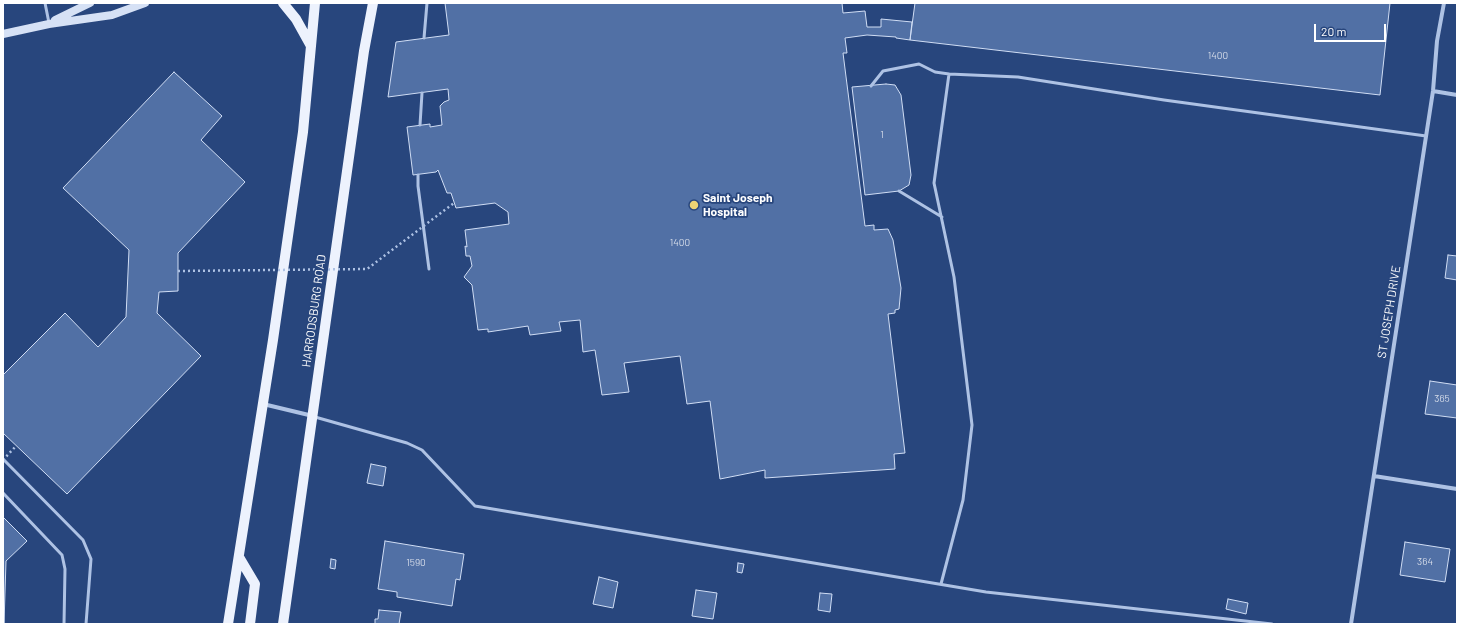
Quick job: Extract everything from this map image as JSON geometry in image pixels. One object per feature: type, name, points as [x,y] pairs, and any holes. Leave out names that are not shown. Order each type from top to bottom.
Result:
[{"type":"main road","points":[[49,24],[90,3]]},
{"type":"main road","points":[[3,34],[49,24],[112,15],[145,3]]},
{"type":"main road","points":[[283,3],[296,19],[311,46]]},
{"type":"main road","points":[[228,624],[263,404],[303,132],[315,3]]},
{"type":"main road","name":"HARRODSBURG ROAD","points":[[283,624],[364,51],[373,3]]},
{"type":"main road","points":[[239,557],[255,584],[250,624]]},
{"type":"street","name":"ST JOSEPH DRIVE","points":[[1351,624],[1433,91],[1437,41],[1444,3]]},
{"type":"street","points":[[1433,91],[1457,95]]},
{"type":"street","points":[[263,404],[312,416]]},
{"type":"street","points":[[1374,476],[1457,489]]},
{"type":"lane","points":[[45,3],[49,24]]},
{"type":"lane","points":[[424,38],[426,3]]},
{"type":"lane","points":[[871,86],[883,71],[920,64],[935,72],[949,74],[1018,77],[1164,100],[1426,136]]},
{"type":"lane","points":[[941,584],[963,500],[972,425],[954,277],[934,183],[949,74]]},
{"type":"lane","points":[[420,125],[422,92]]},
{"type":"lane","points":[[418,175],[418,186],[429,269]]},
{"type":"lane","points":[[899,191],[942,217]]},
{"type":"lane","points":[[312,416],[407,443],[422,450],[475,506],[986,592],[1272,624]]},
{"type":"lane","points":[[3,460],[83,540],[91,559],[86,624]]},
{"type":"lane","points":[[3,493],[62,555],[65,569],[64,624]]},
{"type":"path","points":[[178,271],[367,269],[454,203]]},
{"type":"path","points":[[3,460],[16,446]]},
{"type":"building","points":[[445,3],[842,3],[843,13],[865,11],[867,27],[881,27],[881,19],[912,22],[910,40],[896,37],[867,35],[845,38],[847,53],[843,53],[865,226],[874,225],[874,230],[888,229],[893,240],[901,288],[899,309],[895,310],[895,313],[888,314],[905,453],[894,454],[895,469],[765,478],[765,470],[720,479],[710,401],[687,404],[680,356],[624,363],[629,392],[602,395],[595,350],[583,352],[580,320],[559,322],[561,331],[530,335],[528,326],[488,332],[488,329],[478,330],[472,285],[464,277],[472,266],[470,256],[466,256],[465,246],[467,247],[465,230],[509,224],[508,212],[495,203],[456,208],[451,193],[447,193],[438,170],[436,172],[413,175],[407,127],[430,124],[430,127],[442,125],[440,106],[449,100],[448,89],[388,97],[396,42],[449,35]]},
{"type":"building","points":[[915,3],[1390,3],[1380,95],[910,40]]},
{"type":"building","points":[[174,72],[222,116],[201,140],[245,182],[178,253],[178,291],[159,292],[157,313],[201,356],[67,494],[3,433],[3,375],[65,313],[98,347],[126,317],[129,250],[63,188]]},
{"type":"building","points":[[886,84],[895,85],[901,95],[911,175],[909,185],[899,191],[865,195],[852,87]]},
{"type":"building","points":[[1448,255],[1457,256],[1457,280],[1445,278]]},
{"type":"building","points":[[1430,381],[1457,385],[1457,418],[1425,414]]},
{"type":"building","points":[[371,464],[386,467],[383,486],[367,483]]},
{"type":"building","points":[[3,517],[27,541],[6,561],[4,624]]},
{"type":"building","points":[[385,541],[464,554],[460,580],[456,579],[452,606],[397,597],[397,592],[378,589]]},
{"type":"building","points":[[1405,542],[1450,549],[1445,582],[1400,575]]},
{"type":"building","points":[[331,559],[336,560],[335,569],[330,568]]},
{"type":"building","points":[[738,563],[744,564],[742,573],[737,572]]},
{"type":"building","points":[[599,577],[618,582],[613,608],[593,604]]},
{"type":"building","points":[[696,590],[717,593],[713,619],[692,616]]},
{"type":"building","points":[[820,593],[832,594],[830,612],[818,610]]},
{"type":"building","points":[[1228,599],[1248,603],[1246,614],[1226,609]]},
{"type":"building","points":[[379,610],[401,612],[399,624],[375,624],[375,619],[378,619]]},
{"type":"place","name":"Saint Joseph Hospital","points":[[694,205]]}]
